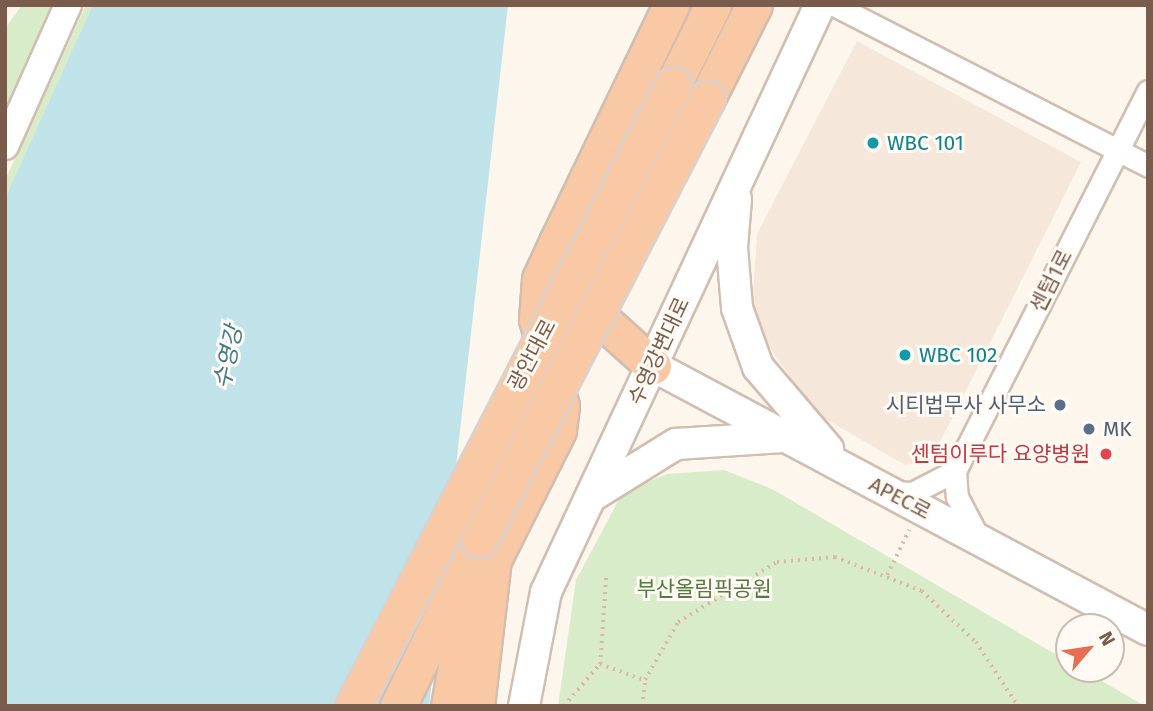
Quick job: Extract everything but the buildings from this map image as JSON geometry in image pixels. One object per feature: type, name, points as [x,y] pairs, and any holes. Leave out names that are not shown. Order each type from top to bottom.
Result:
[{"type":"highway","points":[[476,706],[493,560],[558,430],[561,406],[537,319],[540,279],[671,5]]},
{"type":"highway","name":"광안대로","points":[[353,706],[713,5]]},
{"type":"highway","name":"광안대로","points":[[398,706],[479,540],[754,5]]},
{"type":"highway","points":[[557,242],[580,300],[653,366]]},
{"type":"highway","points":[[449,706],[479,540]]},
{"type":"main road","name":"수영강변대로","points":[[524,706],[546,592],[653,366],[739,170],[820,5]]},
{"type":"main road","points":[[739,170],[732,248],[737,308],[758,367],[789,410],[850,471]]},
{"type":"main road","name":"APEC로","points":[[653,366],[1148,630]]},
{"type":"main road","points":[[589,498],[676,444],[785,437]]},
{"type":"main road","points":[[531,668],[537,706]]},
{"type":"street","points":[[5,146],[68,5]]},
{"type":"street","points":[[834,5],[1148,166]]},
{"type":"street","name":"센텀1로","points":[[955,471],[1148,92]]},
{"type":"street","points":[[887,492],[912,493],[955,471],[967,525],[982,542]]},
{"type":"path","points":[[887,575],[920,509]]},
{"type":"path","points":[[642,706],[645,680],[678,622],[777,562],[835,557],[887,575],[922,591],[976,642],[1018,706]]},
{"type":"path","points":[[564,706],[600,664],[606,575]]},
{"type":"path","points":[[600,664],[645,680]]},
{"type":"shaded area","points":[[857,41],[1081,162],[931,460],[905,465],[815,413],[759,332],[752,309],[757,234]]},
{"type":"green space","points":[[22,5],[57,5],[5,118],[5,28]]},
{"type":"green space","points":[[86,5],[120,5],[5,263],[5,180]]},
{"type":"green space","name":"부산올림픽공원","points":[[724,470],[772,489],[1055,654],[1055,683],[1105,683],[1145,706],[558,706],[576,580],[623,492],[667,474]]},
{"type":"water","name":"수영강","points":[[93,5],[508,5],[429,706],[5,706],[5,199]]},
{"type":"place","name":"WBC 101","points":[[873,143]]},
{"type":"place","name":"WBC 102","points":[[905,355]]},
{"type":"place","name":"시티법무사 사무소","points":[[1060,405]]},
{"type":"place","name":"MK","points":[[1089,429]]},
{"type":"place","name":"센텀이루다 요양병원","points":[[1106,454]]}]
